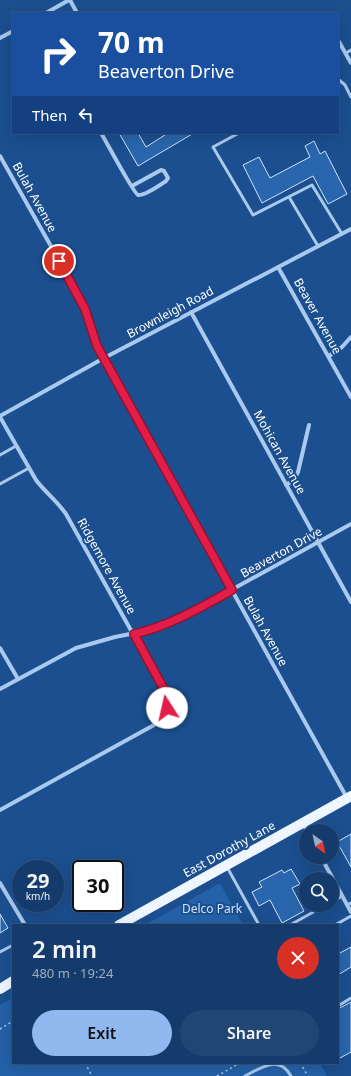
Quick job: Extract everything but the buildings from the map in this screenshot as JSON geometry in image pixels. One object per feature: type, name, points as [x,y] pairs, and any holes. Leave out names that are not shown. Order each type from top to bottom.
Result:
[{"type":"main road","name":"East Dorothy Lane","points":[[309,824],[349,797]]},
{"type":"main road","name":"East Dorothy Lane","points":[[121,924],[226,866],[299,830]]},
{"type":"main road","points":[[0,988],[12,982]]},
{"type":"street","points":[[48,12],[70,0],[77,12]]},
{"type":"street","points":[[0,38],[12,32]]},
{"type":"street","points":[[339,42],[351,63]]},
{"type":"street","points":[[102,134],[136,193],[139,195],[144,194],[166,181],[168,178],[164,171],[160,170],[132,186]]},
{"type":"street","name":"Bulah Avenue","points":[[0,156],[74,287],[85,309],[97,346],[349,797]]},
{"type":"street","name":"Brownleigh Road","points":[[0,416],[104,358],[351,229]]},
{"type":"street","name":"Beaver Avenue","points":[[278,266],[351,397]]},
{"type":"street","name":"Mohican Avenue","points":[[191,312],[351,602]]},
{"type":"street","points":[[329,356],[342,347],[351,337]]},
{"type":"street","name":"Ridgemore Avenue","points":[[0,416],[16,446],[42,488],[66,514],[166,693],[167,701],[167,708],[160,720],[154,725],[0,810]]},
{"type":"street","points":[[286,485],[294,480],[298,472],[309,425]]},
{"type":"street","name":"Beaverton Drive","points":[[0,689],[76,648],[102,640],[134,634],[164,625],[184,616],[351,524]]},
{"type":"street","points":[[0,648],[18,679]]},
{"type":"street","points":[[325,864],[342,896],[349,904],[351,912]]},
{"type":"street","points":[[0,883],[24,924]]},
{"type":"lane","points":[[346,53],[351,50]]},
{"type":"lane","points":[[339,80],[345,85],[351,97]]},
{"type":"lane","points":[[237,134],[213,147],[253,215],[312,185],[342,234]]},
{"type":"lane","points":[[289,197],[318,246]]},
{"type":"lane","points":[[0,455],[16,446]]},
{"type":"lane","points":[[0,484],[29,468]]},
{"type":"lane","points":[[226,866],[258,924]]},
{"type":"lane","points":[[292,924],[313,912]]},
{"type":"lane","points":[[337,924],[351,916]]},
{"type":"lane","points":[[0,952],[12,946]]},
{"type":"lane","points":[[339,1005],[351,998]]},
{"type":"lane","points":[[245,1076],[270,1064],[284,1066],[291,1076]]},
{"type":"path","points":[[0,1028],[12,1022]]},
{"type":"path","points":[[86,1064],[92,1076]]},
{"type":"path","points":[[217,1076],[238,1064]]},
{"type":"path","points":[[301,1064],[308,1076]]},
{"type":"green space","name":"Delco Park","points":[[220,883],[242,924],[147,924]]},
{"type":"green space","points":[[12,999],[12,1064],[321,1064],[327,1076],[0,1076],[0,1005]]},
{"type":"route","points":[[59,261],[85,309],[97,346],[232,590],[174,621],[134,634],[166,693],[167,708]]}]
